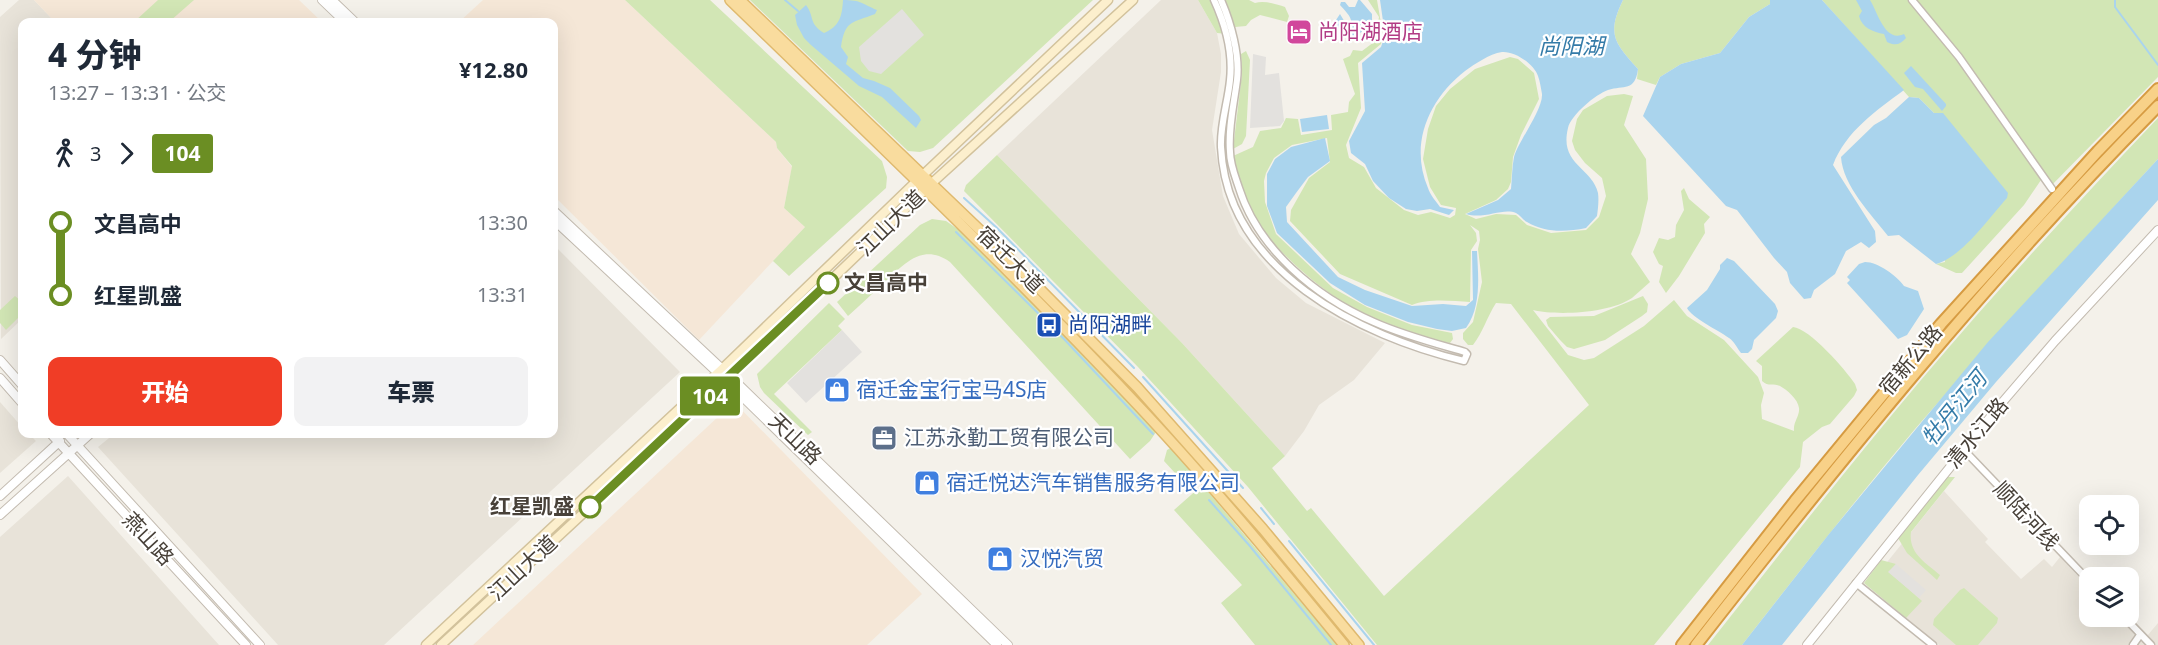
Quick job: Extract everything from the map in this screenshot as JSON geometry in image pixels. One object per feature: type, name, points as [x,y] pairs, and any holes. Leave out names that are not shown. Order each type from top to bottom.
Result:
[{"type":"highway","name":"宿新公路","points":[[1682,645],[1941,324],[2098,151],[2158,89]]},
{"type":"highway","name":"宿新公路","points":[[1696,645],[1800,512],[1970,309],[2122,142],[2158,106]]},
{"type":"main road","name":"宿迁大道","points":[[730,0],[920,178]]},
{"type":"main road","name":"宿迁大道","points":[[740,0],[929,187],[1137,387],[1263,529],[1359,645]]},
{"type":"main road","name":"江山大道","points":[[426,645],[720,371],[1108,0]]},
{"type":"main road","name":"江山大道","points":[[441,645],[728,379],[929,187],[1133,0]]},
{"type":"main road","name":"宿迁大道","points":[[929,187],[1153,422],[1256,539],[1344,645]]},
{"type":"street","points":[[322,0],[341,18]]},
{"type":"street","points":[[332,0],[351,18]]},
{"type":"street","points":[[1214,0],[1222,19],[1229,48],[1231,70],[1222,126],[1222,160],[1234,203],[1250,233],[1284,273],[1339,313],[1396,341],[1464,361],[1467,354],[1465,352],[1389,328],[1340,304],[1293,269],[1265,240],[1252,221],[1242,200],[1230,155],[1230,131],[1238,68],[1232,33],[1221,0]]},
{"type":"street","points":[[1912,0],[1959,57],[2052,189]]},
{"type":"street","name":"天山路","points":[[558,215],[720,371],[997,645]]},
{"type":"street","name":"天山路","points":[[558,224],[720,371]]},
{"type":"street","name":"清水江路","points":[[1807,645],[2055,341],[2158,230]]},
{"type":"street","points":[[0,360],[18,380]]},
{"type":"street","points":[[0,378],[18,398]]},
{"type":"street","name":"天山路","points":[[728,379],[1008,645]]},
{"type":"street","name":"燕山路","points":[[55,438],[246,645]]},
{"type":"street","points":[[0,496],[64,438]]},
{"type":"street","name":"燕山路","points":[[72,438],[260,645]]},
{"type":"street","points":[[0,515],[86,438]]},
{"type":"street","name":"顺陆河线","points":[[1964,450],[2079,570]]},
{"type":"street","points":[[1856,583],[1933,645]]},
{"type":"street","points":[[2133,627],[2151,645]]},
{"type":"street","points":[[2133,645],[2140,635]]},
{"type":"shaded area","points":[[19,0],[34,0],[51,18],[18,18],[18,323],[1,339],[0,17]]},
{"type":"shaded area","points":[[34,0],[299,0],[318,18],[51,18]]},
{"type":"shaded area","points":[[483,0],[625,0],[776,142],[777,148],[792,167],[784,208],[805,227],[699,340],[558,200],[558,18],[463,18]]},
{"type":"shaded area","points":[[1161,0],[1198,0],[1217,33],[1221,54],[1221,72],[1212,130],[1223,196],[1239,234],[1276,278],[1306,303],[1385,343],[1354,380],[1319,405],[1304,431],[1285,456],[1182,343],[997,155]]},
{"type":"shaded area","points":[[902,9],[924,35],[881,74],[869,71],[861,61],[859,47]]},
{"type":"shaded area","points":[[1253,54],[1266,57],[1265,75],[1279,73],[1284,121],[1280,126],[1250,128]]},
{"type":"shaded area","points":[[558,249],[680,372],[384,645],[278,645],[98,447],[109,438],[558,438]]},
{"type":"shaded area","points":[[842,330],[862,352],[806,403],[787,383]]},
{"type":"shaded area","points":[[0,402],[18,422],[18,438],[33,438],[36,441],[0,473]]},
{"type":"shaded area","points":[[734,402],[922,594],[867,645],[473,645]]},
{"type":"shaded area","points":[[68,476],[219,645],[0,645],[0,537]]},
{"type":"shaded area","points":[[1944,491],[1988,539],[1985,542],[2021,579],[2044,559],[2052,567],[2060,557],[2079,577],[2079,627],[2128,627],[2142,642],[2158,623],[2158,645],[1939,645],[1868,586]]},
{"type":"shaded area","points":[[1896,564],[1926,590],[1919,598],[1888,572]]},
{"type":"green space","points":[[158,0],[194,0],[174,18],[138,18]]},
{"type":"green space","points":[[625,0],[710,0],[882,161],[887,177],[886,188],[789,276],[773,261],[805,227],[784,208],[792,166],[777,148],[776,142]]},
{"type":"green space","points":[[750,0],[1093,0],[933,148],[920,152],[908,151]]},
{"type":"green space","points":[[1198,0],[1249,0],[1255,3],[1270,3],[1285,7],[1289,16],[1287,22],[1260,15],[1246,26],[1235,27],[1227,34],[1217,33]]},
{"type":"green space","points":[[1368,0],[1377,0],[1382,29],[1381,44],[1358,63],[1361,108],[1346,145],[1349,158],[1364,167],[1376,188],[1404,210],[1418,215],[1431,212],[1450,218],[1455,215],[1456,208],[1441,205],[1430,187],[1423,159],[1428,129],[1436,106],[1450,89],[1475,69],[1510,57],[1518,59],[1534,73],[1539,99],[1513,157],[1511,182],[1508,189],[1496,200],[1465,214],[1476,219],[1496,214],[1516,215],[1527,225],[1551,233],[1586,230],[1599,217],[1606,196],[1602,178],[1585,163],[1575,150],[1572,141],[1577,119],[1583,110],[1607,96],[1624,94],[1633,96],[1624,125],[1646,159],[1648,199],[1640,233],[1631,254],[1650,282],[1632,298],[1611,307],[1570,313],[1533,310],[1568,355],[1584,360],[1594,358],[1644,326],[1674,300],[1687,316],[1724,340],[1758,377],[1764,393],[1761,405],[1762,419],[1794,431],[1799,411],[1797,401],[1780,386],[1766,384],[1762,381],[1762,366],[1756,361],[1793,327],[1808,334],[1817,342],[1836,360],[1855,384],[1857,390],[1854,396],[1830,424],[1822,427],[1803,442],[1800,467],[1654,645],[1377,645],[1248,487],[1138,367],[964,191],[966,185],[997,155],[1182,343],[1285,456],[1272,468],[1307,511],[1311,508],[1384,596],[1589,405],[1511,304],[1496,303],[1473,345],[1468,345],[1463,339],[1463,333],[1473,322],[1482,282],[1478,249],[1479,231],[1470,225],[1476,233],[1477,241],[1471,250],[1470,302],[1433,301],[1412,305],[1340,274],[1290,221],[1291,210],[1309,178],[1330,162],[1327,138],[1292,145],[1274,158],[1266,173],[1265,202],[1276,234],[1333,288],[1367,307],[1412,325],[1452,333],[1453,339],[1450,343],[1427,339],[1382,324],[1341,301],[1303,272],[1281,251],[1252,216],[1233,156],[1253,147],[1260,131],[1281,128],[1286,118],[1298,119],[1301,135],[1332,130],[1331,115],[1348,112],[1349,102],[1355,94],[1343,59],[1350,56],[1353,50],[1362,51],[1374,42],[1379,17]]},
{"type":"green space","points":[[1623,0],[1770,0],[1770,4],[1749,17],[1720,53],[1681,64],[1660,77],[1656,85],[1637,79],[1638,69],[1616,38],[1615,22]]},
{"type":"green space","points":[[1822,0],[2158,0],[2158,77],[2048,189],[2041,180],[2024,205],[1962,273],[1956,273],[1936,264],[1945,262],[1934,113],[1919,98],[1909,97]]},
{"type":"green space","points":[[1246,51],[1250,60],[1246,136],[1242,144],[1233,149],[1242,74],[1241,54]]},
{"type":"green space","points":[[2158,118],[2158,159],[1915,429],[1742,645],[1708,645],[1840,479],[1950,346],[2097,182]]},
{"type":"green space","points":[[1684,188],[1689,199],[1710,217],[1704,224],[1705,233],[1666,293],[1659,282],[1663,266],[1659,264],[1653,252],[1659,238],[1668,240],[1675,237],[1676,225],[1684,210],[1681,191]]},
{"type":"green space","points":[[932,219],[946,221],[959,230],[1082,353],[1156,432],[1150,441],[1130,459],[950,262],[940,256],[922,255],[906,263],[848,316],[837,302],[920,225]]},
{"type":"green space","points":[[15,296],[18,298],[18,318],[6,330],[0,323],[0,310]]},
{"type":"green space","points":[[1643,296],[1648,304],[1647,312],[1642,316],[1605,340],[1574,349],[1567,347],[1560,340],[1548,326],[1546,320],[1550,317],[1594,316]]},
{"type":"green space","points":[[829,303],[845,319],[838,326],[842,330],[774,394],[812,432],[808,435],[764,393],[757,374]]},
{"type":"green space","points":[[1172,447],[1191,470],[1189,472],[1175,473],[1164,461],[1167,450]]},
{"type":"green space","points":[[1946,477],[1955,477],[1911,532],[1915,552],[1940,575],[1937,580],[1907,553],[1898,538]]},
{"type":"green space","points":[[1200,487],[1205,488],[1337,645],[1255,645],[1221,603],[1242,585],[1174,510]]},
{"type":"green space","points":[[1881,560],[1896,564],[1889,572],[1922,601],[1906,618],[1864,583]]},
{"type":"green space","points":[[1964,588],[1998,618],[1997,623],[1978,645],[1956,645],[1933,625],[1934,619]]},
{"type":"water","points":[[843,0],[858,2],[877,10],[875,14],[855,21],[847,27],[841,47],[848,57],[846,64],[863,78],[890,88],[919,116],[921,120],[916,128],[882,97],[859,86],[804,38],[795,15],[806,5],[814,23],[824,33],[837,24]]},
{"type":"water","points":[[1358,0],[1372,14],[1372,24],[1360,33],[1358,38],[1352,39],[1337,27],[1336,20],[1340,14],[1349,29],[1351,19],[1340,5],[1341,2],[1345,2],[1349,7],[1355,7]]},
{"type":"water","name":"尚阳湖","points":[[1380,0],[1623,0],[1614,30],[1619,45],[1638,69],[1637,76],[1628,86],[1608,90],[1591,100],[1570,123],[1566,140],[1572,158],[1590,177],[1598,193],[1597,216],[1586,228],[1548,230],[1534,226],[1517,214],[1505,211],[1480,216],[1466,214],[1498,200],[1511,189],[1514,157],[1541,101],[1542,94],[1536,71],[1523,59],[1507,52],[1482,60],[1452,82],[1432,109],[1426,124],[1422,139],[1423,171],[1429,191],[1440,207],[1454,210],[1449,215],[1430,209],[1417,211],[1406,209],[1389,198],[1373,181],[1365,164],[1351,153],[1349,141],[1365,111],[1362,63],[1381,47],[1385,35]]},
{"type":"water","points":[[1770,0],[1822,0],[1904,90],[1854,132],[1833,165],[1875,231],[1876,242],[1869,248],[1861,242],[1846,251],[1835,274],[1814,290],[1811,298],[1804,299],[1790,283],[1787,272],[1737,210],[1726,206],[1643,116],[1660,77],[1681,64],[1720,53],[1749,17],[1770,4]]},
{"type":"water","points":[[1856,0],[1870,0],[1887,31],[1897,36],[1904,34],[1906,38],[1897,44],[1892,44],[1887,42],[1884,34],[1872,31],[1865,26],[1860,20],[1859,16],[1862,11]]},
{"type":"water","points":[[1911,66],[1946,104],[1942,111],[1923,89],[1915,87],[1904,73]]},
{"type":"water","points":[[1909,97],[1919,98],[1934,113],[1943,113],[2008,193],[2007,198],[1956,254],[1936,264],[1899,235],[1888,236],[1852,189],[1841,157],[1874,125],[1886,118]]},
{"type":"water","points":[[1327,115],[1329,129],[1302,132],[1300,119]]},
{"type":"water","points":[[1325,138],[1330,161],[1308,177],[1286,207],[1287,222],[1338,277],[1365,290],[1412,306],[1443,304],[1466,306],[1473,300],[1472,251],[1477,251],[1477,300],[1466,328],[1452,331],[1437,329],[1408,322],[1365,305],[1330,283],[1277,233],[1267,206],[1267,174],[1275,159],[1291,147]]},
{"type":"water","name":"牡丹江河","points":[[2158,159],[2158,200],[1996,382],[1918,475],[1782,645],[1742,645],[1829,534],[1988,342]]},
{"type":"water","points":[[1727,258],[1734,261],[1775,304],[1778,311],[1776,318],[1754,340],[1752,349],[1748,353],[1741,353],[1731,339],[1700,320],[1687,308],[1707,290],[1720,269],[1720,265]]},
{"type":"water","points":[[1865,262],[1881,267],[1904,286],[1918,291],[1924,309],[1907,335],[1898,339],[1847,283],[1850,280],[1847,277],[1859,264]]},
{"type":"waterway","points":[[785,0],[798,11]]},
{"type":"waterway","points":[[2115,0],[2115,7],[2158,65]]},
{"type":"waterway","points":[[964,198],[996,227],[1134,368]]},
{"type":"waterway","points":[[956,232],[1064,339],[1153,434]]},
{"type":"waterway","points":[[1143,377],[1243,488]]},
{"type":"waterway","points":[[1209,500],[1331,645]]},
{"type":"waterway","points":[[1261,508],[1274,524]]},
{"type":"waterway","points":[[1289,541],[1374,645]]},
{"type":"bus line","name":"104","points":[[590,507],[828,283]]},
{"type":"place","name":"尚阳湖酒店","points":[[1299,32]]},
{"type":"place","name":"文昌高中","points":[[828,283]]},
{"type":"place","name":"尚阳湖畔","points":[[1049,325]]},
{"type":"place","name":"宿迁金宝行宝马4S店","points":[[837,390]]},
{"type":"place","name":"江苏永勤工贸有限公司","points":[[884,438]]},
{"type":"place","name":"宿迁悦达汽车销售服务有限公司","points":[[927,483]]},
{"type":"place","name":"红星凯盛","points":[[590,507]]},
{"type":"place","name":"汉悦汽贸","points":[[1000,559]]}]
